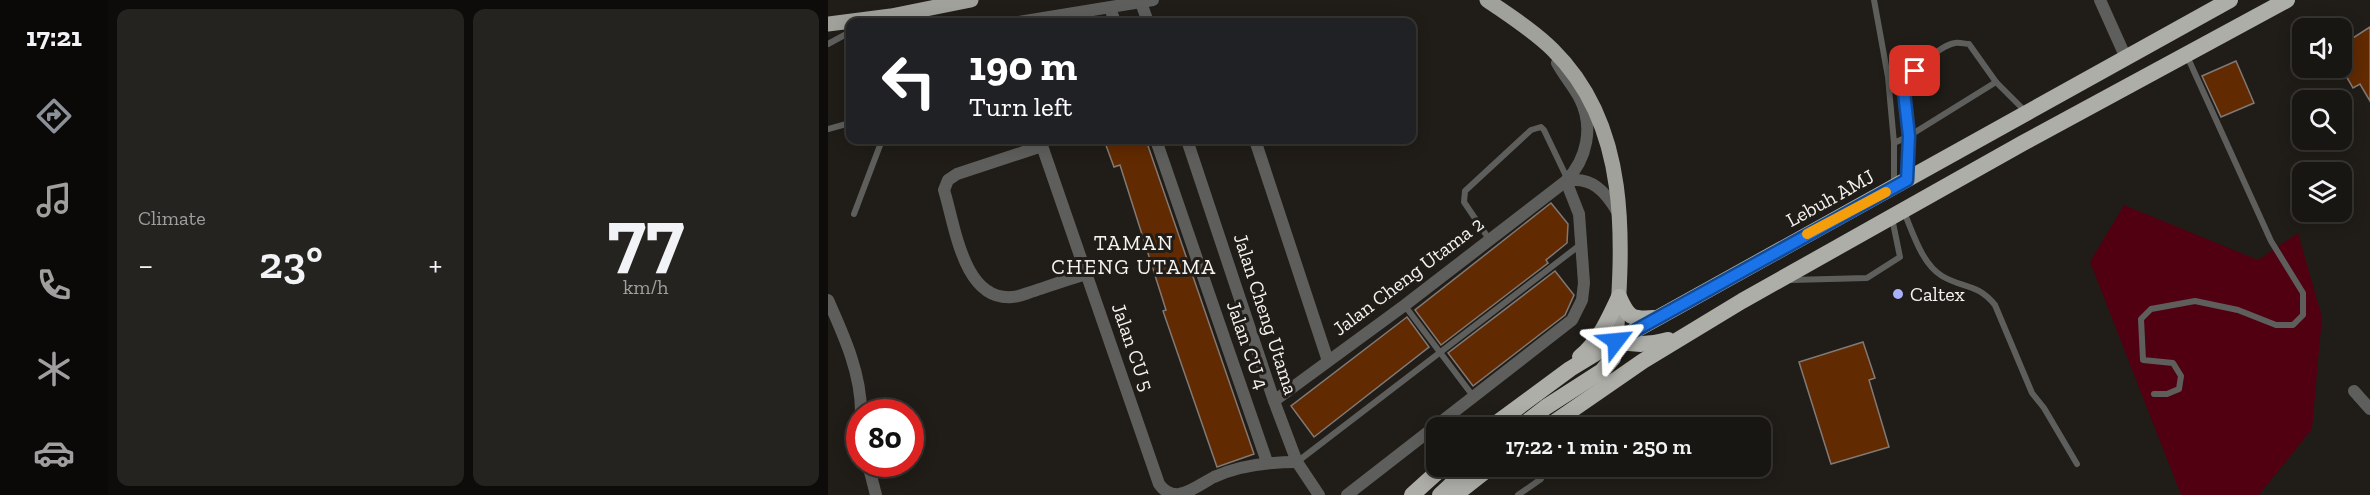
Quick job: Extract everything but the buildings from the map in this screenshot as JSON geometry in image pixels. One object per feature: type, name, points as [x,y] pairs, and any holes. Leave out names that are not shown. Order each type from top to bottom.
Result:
[{"type":"highway","points":[[2190,23],[2199,10],[2214,0]]},
{"type":"highway","name":"Lebuh AMJ","points":[[1505,417],[1545,387],[1656,318],[2230,0]]},
{"type":"highway","points":[[2219,38],[2226,27],[2236,19],[2270,0]]},
{"type":"highway","points":[[1562,417],[1683,336],[1780,280],[2023,143],[2287,0]]},
{"type":"highway","points":[[1619,297],[1627,314],[1638,320],[1656,318]]},
{"type":"highway","points":[[1545,387],[1587,352],[1605,326],[1619,297]]},
{"type":"highway","points":[[1533,417],[1602,371],[1613,358],[1616,341],[1650,345],[1683,336]]},
{"type":"highway","points":[[1412,495],[1432,477]]},
{"type":"highway","points":[[1440,495],[1459,477]]},
{"type":"highway","points":[[1455,495],[1478,477]]},
{"type":"main road","points":[[885,18],[971,0]]},
{"type":"main road","points":[[1487,0],[1520,22],[1554,51],[1584,90],[1606,134],[1614,162],[1619,214],[1619,297],[1616,341]]},
{"type":"main road","points":[[828,24],[846,22]]},
{"type":"street","points":[[2100,0],[2126,58]]},
{"type":"street","points":[[1045,18],[1145,1],[1147,18]]},
{"type":"street","points":[[1110,8],[1114,18]]},
{"type":"street","points":[[1554,51],[1560,69],[1580,99],[1587,125],[1586,149],[1582,160],[1567,180]]},
{"type":"street","points":[[1038,144],[957,174],[948,180],[945,190],[966,264],[973,279],[984,291],[999,296],[1013,297],[1087,274]]},
{"type":"street","name":"Jalan CU 5","points":[[1041,144],[1159,484],[1164,491],[1171,494]]},
{"type":"street","name":"Jalan CU 4","points":[[1157,144],[1267,462]]},
{"type":"street","name":"Jalan Cheng Utama","points":[[1188,144],[1274,401],[1297,462],[1319,495]]},
{"type":"street","points":[[1256,144],[1328,361]]},
{"type":"street","points":[[1567,180],[1591,182],[1607,195],[1619,214]]},
{"type":"street","points":[[1347,495],[1572,320],[1584,291],[1579,214],[1567,180]]},
{"type":"street","name":"Jalan Cheng Utama 2","points":[[1274,401],[1405,305],[1567,180]]},
{"type":"street","points":[[828,300],[852,360],[859,382],[860,399]]},
{"type":"street","points":[[2354,391],[2370,409]]},
{"type":"street","points":[[1171,494],[1186,492],[1233,470],[1267,462],[1297,462]]},
{"type":"street","points":[[871,477],[876,495]]},
{"type":"lane","points":[[1874,0],[1888,77],[1900,184]]},
{"type":"lane","points":[[828,44],[846,34]]},
{"type":"lane","points":[[1900,184],[1909,136],[1904,92],[1907,81],[1915,71],[1939,51],[1954,43],[1969,44],[1996,82],[2027,113]]},
{"type":"lane","points":[[2154,394],[2167,394],[2179,389],[2181,376],[2173,363],[2143,360],[2141,319],[2151,309],[2195,301],[2238,310],[2276,325],[2293,325],[2303,315],[2303,293],[2271,241],[2187,56]]},
{"type":"lane","points":[[1894,143],[1996,82]]},
{"type":"lane","points":[[828,129],[846,124]]},
{"type":"lane","points":[[1489,239],[1464,202],[1465,191],[1531,130],[1541,127],[1544,130],[1567,180]]},
{"type":"lane","points":[[854,214],[880,144]]},
{"type":"lane","points":[[1780,280],[1866,278],[1900,256],[1898,215]]},
{"type":"lane","points":[[1898,215],[1932,268],[1950,280],[1977,288],[1986,294],[1995,305],[2032,393],[2044,408],[2077,464]]},
{"type":"lane","points":[[1297,462],[1582,244]]},
{"type":"lane","points":[[1405,305],[1473,396]]},
{"type":"lane","points":[[1518,495],[1541,477]]},
{"type":"shaded area","points":[[2124,205],[2258,260],[2298,233],[2322,317],[2312,429],[2259,495],[2181,495],[2090,262]]},
{"type":"slow traffic","points":[[1807,234],[1886,192]]},
{"type":"place","name":"Caltex","points":[[1898,294]]},
{"type":"district","name":"TAMAN CHENG UTAMA","points":[[1134,255]]},
{"type":"route","points":[[1616,341],[1907,180],[1909,136],[1904,92],[1907,81],[1915,71]]}]
